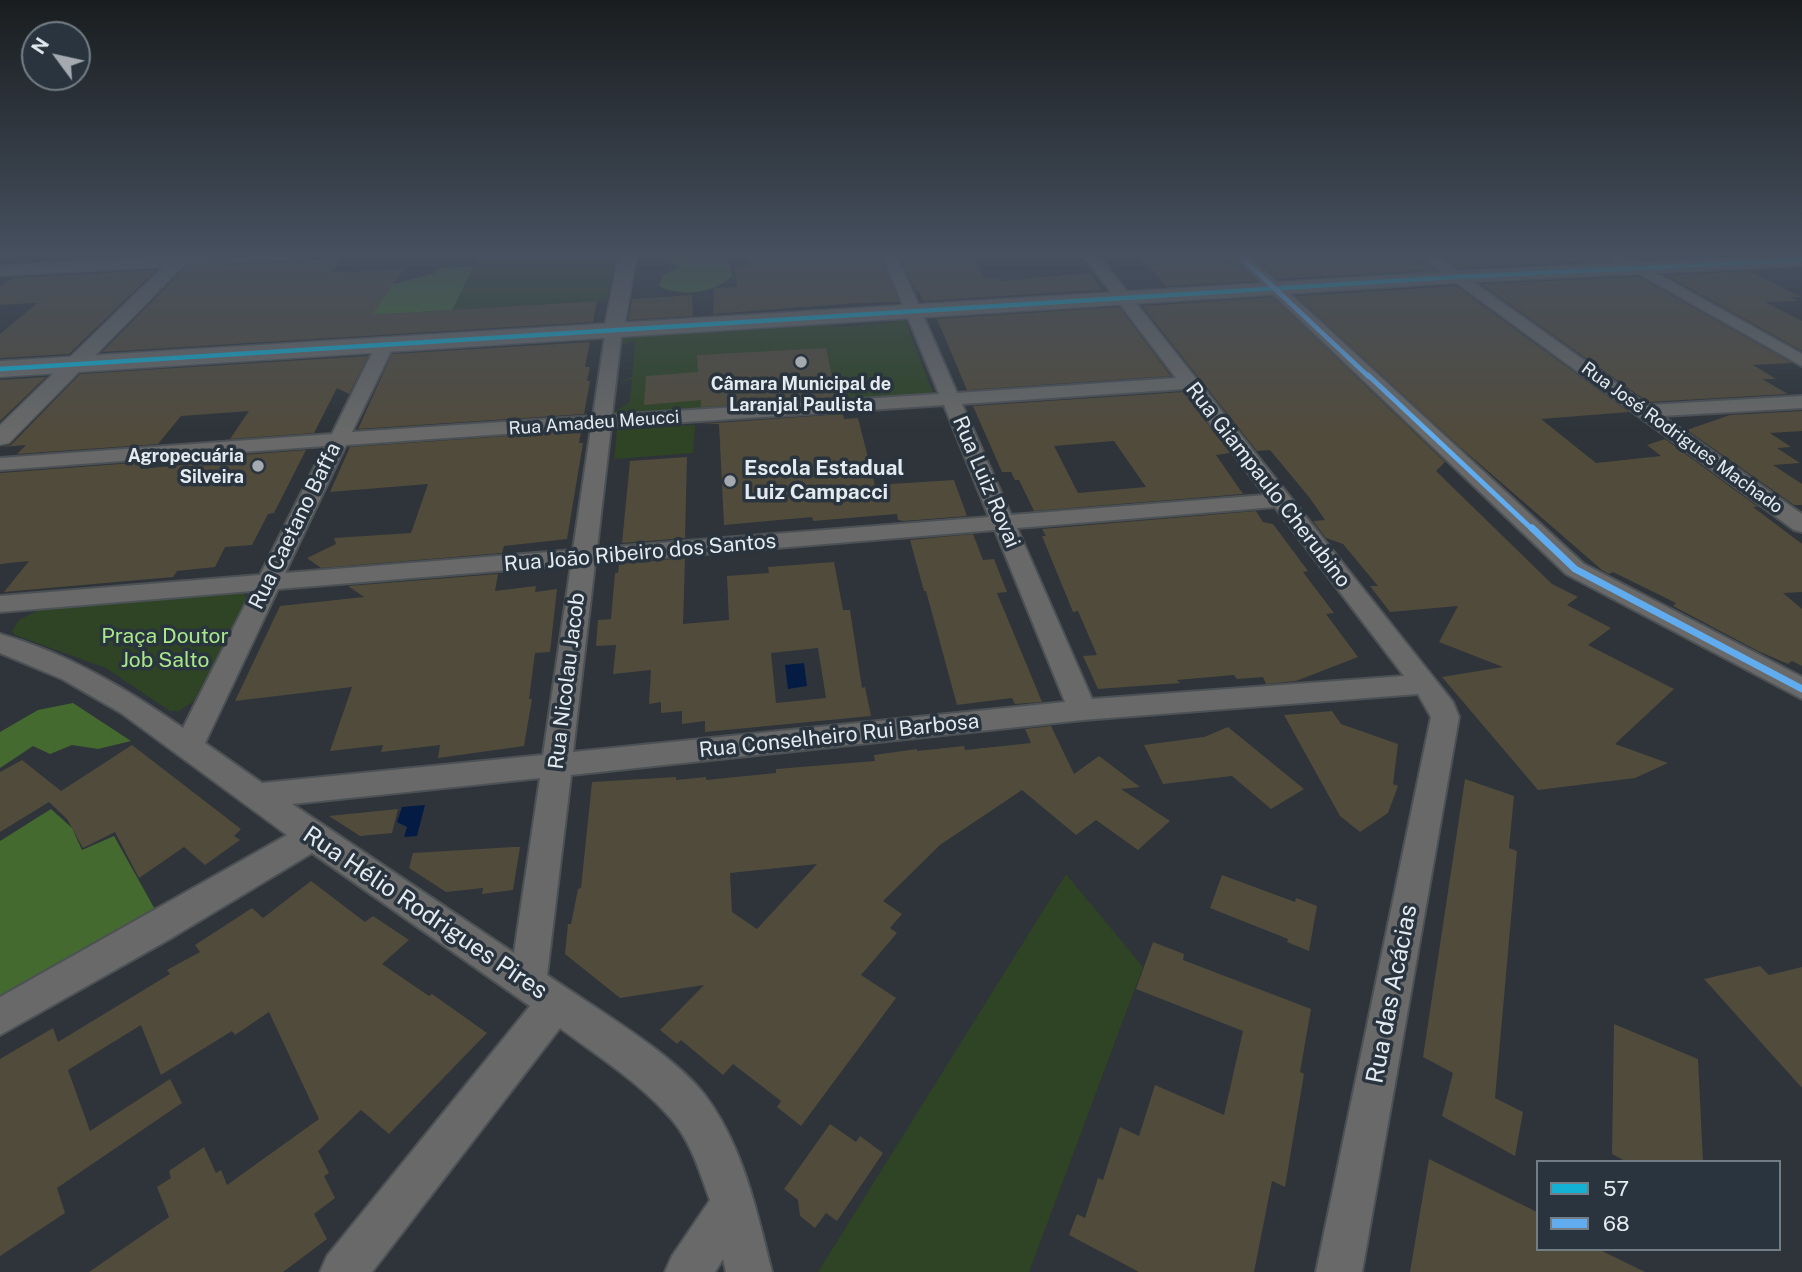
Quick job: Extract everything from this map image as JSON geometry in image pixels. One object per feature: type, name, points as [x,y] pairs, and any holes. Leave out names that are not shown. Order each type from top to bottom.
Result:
[{"type":"main road","points":[[0,369],[860,313]]},
{"type":"street","points":[[0,438],[128,313]]},
{"type":"street","name":"Rua Nicolau Jacob","points":[[542,993],[556,766],[617,313]]},
{"type":"street","name":"Rua Luiz Rovai","points":[[914,313],[1083,710]]},
{"type":"street","name":"Rua Giampaulo Cherubino","points":[[1134,313],[1439,702],[1444,717]]},
{"type":"street","points":[[1302,313],[1575,569],[1802,689]]},
{"type":"street","name":"Rua José Rodrigues Machado","points":[[1507,313],[1802,525]]},
{"type":"street","points":[[1717,313],[1802,361]]},
{"type":"street","name":"Rua Caetano Baffa","points":[[188,747],[386,343]]},
{"type":"street","name":"Rua Amadeu Meucci","points":[[0,464],[1189,383]]},
{"type":"street","points":[[1643,411],[1802,402]]},
{"type":"street","name":"Rua João Ribeiro dos Santos","points":[[0,604],[1280,500]]},
{"type":"street","points":[[0,628],[15,614],[45,601]]},
{"type":"street","name":"Rua Hélio Rodrigues Pires","points":[[0,643],[93,682],[656,1075],[689,1108],[713,1148],[733,1204],[750,1272]]},
{"type":"street","name":"Rua Conselheiro Rui Barbosa","points":[[255,796],[1083,710],[1424,684]]},
{"type":"street","name":"Rua das Acácias","points":[[1339,1272],[1444,717]]},
{"type":"street","points":[[0,1017],[313,836]]},
{"type":"street","points":[[343,1272],[542,993]]},
{"type":"street","points":[[688,1272],[733,1204]]},
{"type":"green space","points":[[357,313],[397,313],[354,316]]},
{"type":"green space","points":[[883,317],[904,317],[933,393],[618,415],[613,413],[630,402],[632,379],[616,383],[632,377],[635,340],[621,345],[622,335],[821,321],[840,327],[897,322]]},
{"type":"green space","points":[[695,425],[693,453],[614,459],[617,430]]},
{"type":"green space","name":"Praça Doutor Job Salto","points":[[244,593],[246,599],[194,701],[179,711],[170,711],[106,668],[15,635],[12,631],[19,620],[43,608]]},
{"type":"green space","points":[[73,703],[131,741],[98,749],[72,745],[50,754],[33,746],[0,768],[0,732],[38,710]]},
{"type":"green space","points":[[51,809],[72,828],[82,850],[114,836],[157,913],[0,1001],[0,841]]},
{"type":"green space","points":[[1066,874],[1143,967],[1029,1272],[818,1272]]},
{"type":"water","points":[[804,663],[807,686],[788,689],[785,665]]},
{"type":"water","points":[[425,805],[417,836],[404,837],[407,827],[397,822],[402,807]]},
{"type":"building","points":[[25,313],[111,313],[69,354],[0,358],[0,334]]},
{"type":"building","points":[[140,313],[595,313],[593,322],[102,352]]},
{"type":"building","points":[[629,313],[693,313],[693,316],[628,320]]},
{"type":"building","points":[[1023,313],[1124,313],[1171,376],[967,390],[937,319]]},
{"type":"building","points":[[1148,313],[1290,313],[1445,462],[1436,471],[1552,584],[1578,597],[1567,605],[1611,628],[1588,645],[1674,689],[1615,744],[1668,763],[1635,778],[1538,790],[1442,677],[1503,667],[1439,642],[1458,606],[1390,612],[1370,586],[1378,586],[1343,544],[1326,538],[1313,521],[1325,520],[1309,497],[1270,450],[1257,451]]},
{"type":"building","points":[[1315,313],[1494,313],[1629,412],[1541,419],[1596,463],[1661,456],[1647,445],[1665,439],[1758,507],[1753,507],[1802,544],[1802,592],[1783,593],[1802,609],[1802,666],[1792,661],[1788,664],[1758,651],[1673,606],[1676,603],[1613,572],[1609,574],[1602,570],[1459,446]]},
{"type":"building","points":[[1523,313],[1704,313],[1792,363],[1753,365],[1776,379],[1762,379],[1788,394],[1648,402]]},
{"type":"building","points":[[1735,313],[1787,313],[1802,321],[1802,351]]},
{"type":"building","points":[[590,342],[585,367],[590,367],[587,381],[590,381],[584,414],[358,429],[392,354]]},
{"type":"building","points":[[826,348],[833,381],[836,381],[840,398],[701,407],[701,400],[644,405],[646,376],[698,372],[697,355]]},
{"type":"building","points":[[368,356],[349,394],[337,388],[314,433],[230,439],[249,411],[181,416],[158,444],[17,454],[26,445],[2,447],[11,445],[80,374]]},
{"type":"building","points":[[46,377],[0,421],[0,380]]},
{"type":"building","points":[[1183,392],[1230,453],[1216,455],[1243,494],[1034,511],[1019,480],[1015,480],[1011,472],[1002,472],[973,406]],"holes":[[[1114,441],[1146,487],[1078,493],[1054,446]]]},
{"type":"building","points":[[1802,411],[1802,431],[1770,433],[1791,447],[1777,448],[1800,463],[1773,465],[1802,484],[1802,505],[1794,505],[1687,430],[1730,415]]},
{"type":"building","points":[[843,414],[844,419],[858,418],[875,485],[954,480],[967,516],[904,521],[898,520],[897,514],[813,521],[812,517],[724,525],[719,424],[701,424]]},
{"type":"building","points":[[581,431],[579,443],[583,443],[567,539],[504,546],[502,553],[321,568],[307,558],[336,544],[334,538],[411,533],[428,484],[330,492],[350,447]]},
{"type":"building","points":[[306,450],[274,513],[268,514],[252,545],[225,547],[215,567],[177,571],[173,577],[4,592],[29,561],[0,564],[0,473],[146,462],[140,469],[214,462],[218,457]]},
{"type":"building","points":[[687,457],[685,538],[622,543],[630,461]]},
{"type":"building","points":[[1256,511],[1263,522],[1273,524],[1308,571],[1303,572],[1334,613],[1326,614],[1358,657],[1296,681],[1266,684],[1263,677],[1237,679],[1234,675],[1177,680],[1180,683],[1098,689],[1083,656],[1097,655],[1078,611],[1073,612],[1042,536],[1046,536],[1042,529]]},
{"type":"building","points":[[973,534],[983,560],[994,559],[1007,592],[997,593],[1042,702],[1015,704],[1012,698],[957,705],[910,540]]},
{"type":"building","points":[[685,558],[683,624],[729,620],[727,576],[769,573],[768,567],[834,562],[843,610],[850,610],[862,688],[865,687],[871,716],[705,732],[705,721],[682,724],[682,711],[661,713],[661,702],[649,704],[651,670],[613,674],[616,645],[596,646],[598,620],[611,619],[615,573],[618,573],[619,564]],"holes":[[[818,648],[826,698],[776,703],[771,653]]]},
{"type":"building","points":[[498,574],[495,591],[536,586],[535,592],[557,589],[550,652],[535,653],[529,699],[532,699],[524,746],[438,758],[440,745],[381,752],[383,745],[330,751],[352,687],[235,701],[280,606],[364,597],[348,586]]},
{"type":"building","points":[[1332,711],[1341,724],[1398,744],[1393,784],[1398,786],[1388,813],[1360,832],[1340,816],[1284,715]]},
{"type":"building","points":[[1051,726],[1074,774],[1099,756],[1140,787],[1121,789],[1170,821],[1138,850],[1096,820],[1076,835],[1022,790],[940,845],[883,901],[902,914],[890,928],[897,933],[861,975],[896,998],[801,1126],[777,1107],[781,1101],[733,1064],[723,1075],[681,1040],[677,1044],[660,1030],[704,985],[620,998],[565,954],[568,924],[571,924],[578,889],[581,888],[592,782],[676,777],[676,780],[706,777],[706,780],[776,773],[776,769],[875,761],[874,755],[917,749],[964,746],[965,750],[1031,743],[1025,729]],"holes":[[[817,864],[757,929],[732,912],[730,873]]]},
{"type":"building","points":[[1228,727],[1304,789],[1271,809],[1232,776],[1163,784],[1144,745],[1204,737]]},
{"type":"building","points":[[132,745],[241,829],[234,836],[240,840],[205,865],[184,847],[139,878],[115,832],[83,848],[67,819],[49,802],[0,832],[0,772],[22,760],[61,791]]},
{"type":"building","points":[[1465,779],[1514,796],[1509,848],[1517,851],[1495,1098],[1523,1112],[1515,1156],[1442,1116],[1453,1073],[1423,1057]]},
{"type":"building","points":[[398,809],[392,833],[360,836],[329,816]]},
{"type":"building","points":[[520,847],[513,890],[482,894],[483,888],[446,892],[409,868],[413,853]]},
{"type":"building","points":[[1222,875],[1295,902],[1296,898],[1317,906],[1309,951],[1287,942],[1288,939],[1210,908]]},
{"type":"building","points":[[311,881],[365,922],[373,916],[409,940],[382,964],[429,996],[432,994],[487,1033],[389,1134],[361,1110],[318,1151],[329,1173],[324,1176],[335,1198],[314,1214],[327,1239],[283,1272],[89,1272],[169,1217],[157,1187],[171,1178],[169,1171],[204,1147],[216,1173],[221,1170],[227,1185],[319,1119],[269,1012],[235,1035],[232,1031],[161,1075],[141,1025],[68,1070],[90,1131],[170,1079],[182,1103],[57,1188],[65,1213],[0,1256],[0,1059],[53,1028],[58,1042],[170,974],[167,970],[200,952],[195,945],[252,908],[263,918]]},
{"type":"building","points":[[1153,942],[1184,954],[1183,960],[1311,1009],[1300,1072],[1304,1074],[1285,1187],[1272,1181],[1254,1272],[1139,1272],[1069,1235],[1077,1214],[1085,1218],[1098,1178],[1103,1180],[1120,1127],[1139,1136],[1155,1085],[1224,1115],[1243,1031],[1136,989]]},
{"type":"building","points":[[1760,966],[1769,975],[1802,967],[1802,1088],[1704,979]]},
{"type":"building","points":[[1614,1024],[1698,1059],[1703,1160],[1623,1160],[1612,1154]]},
{"type":"building","points":[[830,1124],[856,1142],[860,1136],[883,1153],[837,1221],[826,1213],[815,1228],[800,1216],[798,1200],[784,1189]]},
{"type":"building","points":[[1429,1159],[1536,1212],[1536,1251],[1602,1251],[1645,1272],[1410,1272]]},
{"type":"transit line","name":"57","points":[[0,369],[881,313]]},
{"type":"transit line","name":"68","points":[[1302,313],[1575,569],[1802,689]]},
{"type":"place","name":"Câmara Municipal de Laranjal Paulista","points":[[801,362]]},
{"type":"place","name":"Agropecuária Silveira","points":[[258,466]]},
{"type":"place","name":"Escola Estadual Luiz Campacci","points":[[730,481]]}]
